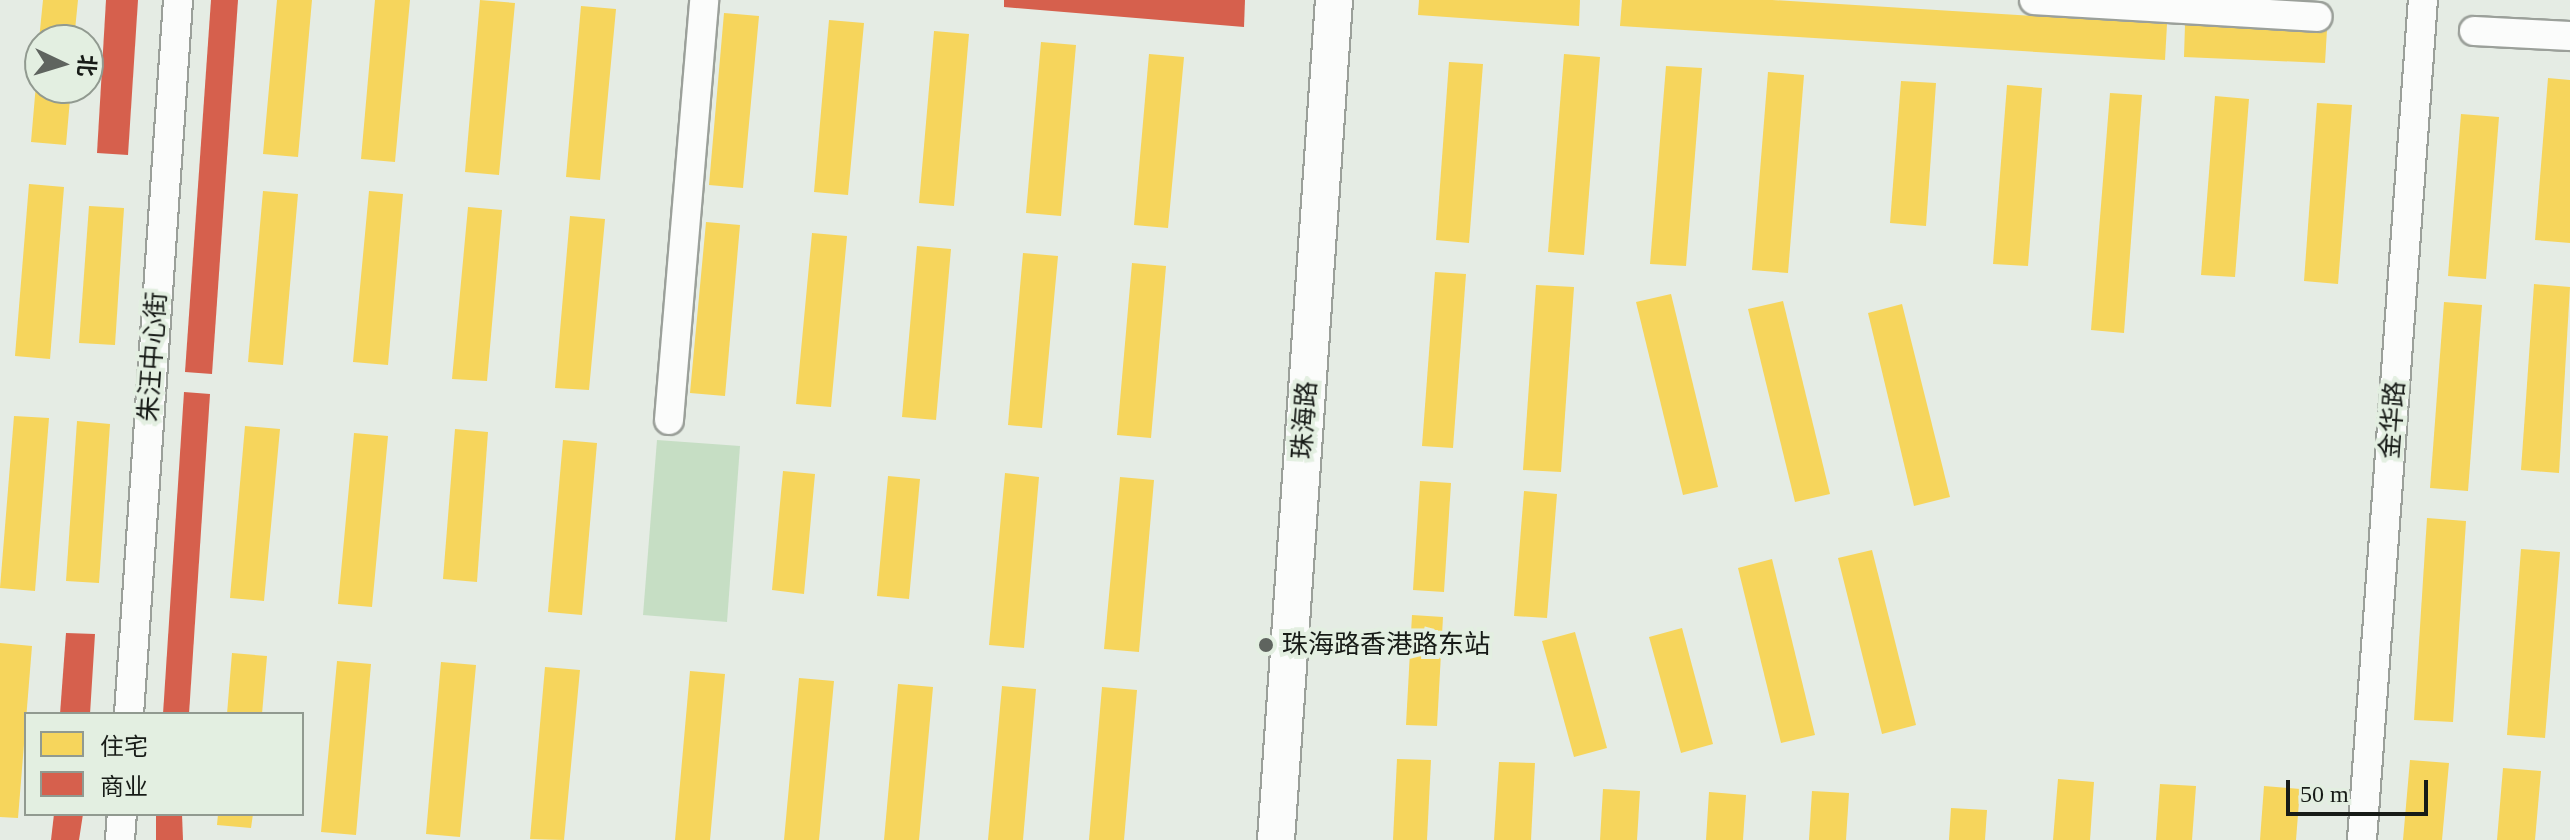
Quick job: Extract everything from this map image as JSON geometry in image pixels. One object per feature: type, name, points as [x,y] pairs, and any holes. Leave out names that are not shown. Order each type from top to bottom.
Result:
[{"type":"main road","name":"珠海路","points":[[1276,840],[1334,0]]},
{"type":"street","name":"朱汪中心街","points":[[129,712],[178,0]]},
{"type":"street","points":[[669,420],[704,0]]},
{"type":"street","points":[[2034,0],[2285,8],[2317,17]]},
{"type":"street","name":"金华路","points":[[2362,840],[2423,0]]},
{"type":"street","points":[[2474,31],[2570,36]]},
{"type":"street","points":[[120,840],[122,816]]},
{"type":"green space","points":[[657,440],[740,446],[727,622],[643,615]]},
{"type":"building: 住宅","points":[[43,0],[78,0],[76,24],[41,24]]},
{"type":"building: 住宅","points":[[277,0],[312,0],[298,157],[263,154]]},
{"type":"building: 住宅","points":[[375,0],[410,0],[395,162],[361,159]]},
{"type":"building: 住宅","points":[[480,0],[515,3],[499,175],[465,172]]},
{"type":"building: 住宅","points":[[1419,0],[1580,0],[1579,26],[1418,15]]},
{"type":"building: 住宅","points":[[1622,0],[1772,0],[2167,24],[2165,60],[1620,26]]},
{"type":"building: 住宅","points":[[581,6],[616,9],[600,180],[566,177]]},
{"type":"building: 住宅","points":[[724,13],[759,16],[743,188],[709,185]]},
{"type":"building: 住宅","points":[[829,20],[864,23],[848,195],[814,192]]},
{"type":"building: 住宅","points":[[2185,24],[2327,30],[2325,63],[2184,57]]},
{"type":"building: 住宅","points":[[934,31],[969,34],[954,206],[919,203]]},
{"type":"building: 住宅","points":[[1041,42],[1076,45],[1061,216],[1026,213]]},
{"type":"building: 住宅","points":[[1149,54],[1184,57],[1168,228],[1134,225]]},
{"type":"building: 住宅","points":[[1564,54],[1600,57],[1584,255],[1548,252]]},
{"type":"building: 住宅","points":[[1449,62],[1483,64],[1469,243],[1436,240]]},
{"type":"building: 住宅","points":[[1666,66],[1702,68],[1686,266],[1650,264]]},
{"type":"building: 住宅","points":[[1768,72],[1804,75],[1788,273],[1752,270]]},
{"type":"building: 住宅","points":[[2548,78],[2570,80],[2570,243],[2535,240]]},
{"type":"building: 住宅","points":[[1901,81],[1936,83],[1926,226],[1890,223]]},
{"type":"building: 住宅","points":[[2007,85],[2042,88],[2028,266],[1993,264]]},
{"type":"building: 住宅","points":[[2110,93],[2142,95],[2124,333],[2091,330]]},
{"type":"building: 住宅","points":[[2215,96],[2249,99],[2235,277],[2201,275]]},
{"type":"building: 住宅","points":[[2317,103],[2352,105],[2338,284],[2304,281]]},
{"type":"building: 住宅","points":[[34,104],[70,104],[66,145],[31,142]]},
{"type":"building: 住宅","points":[[2461,114],[2499,117],[2486,279],[2448,276]]},
{"type":"building: 住宅","points":[[29,184],[64,187],[50,359],[15,356]]},
{"type":"building: 住宅","points":[[263,191],[298,194],[283,365],[248,362]]},
{"type":"building: 住宅","points":[[369,191],[403,194],[388,365],[353,362]]},
{"type":"building: 住宅","points":[[89,206],[124,208],[115,345],[79,343]]},
{"type":"building: 住宅","points":[[468,207],[502,210],[487,381],[452,379]]},
{"type":"building: 住宅","points":[[570,216],[605,219],[589,390],[555,388]]},
{"type":"building: 住宅","points":[[706,222],[740,225],[725,396],[690,393]]},
{"type":"building: 住宅","points":[[812,233],[847,236],[831,407],[796,404]]},
{"type":"building: 住宅","points":[[917,246],[951,249],[936,420],[902,417]]},
{"type":"building: 住宅","points":[[1023,253],[1058,256],[1042,428],[1008,425]]},
{"type":"building: 住宅","points":[[1132,263],[1166,266],[1151,438],[1117,435]]},
{"type":"building: 住宅","points":[[1435,272],[1466,274],[1453,448],[1422,446]]},
{"type":"building: 住宅","points":[[2534,284],[2570,287],[2559,473],[2521,470]]},
{"type":"building: 住宅","points":[[1536,285],[1574,287],[1561,472],[1523,470]]},
{"type":"building: 住宅","points":[[1671,294],[1718,487],[1683,495],[1636,302]]},
{"type":"building: 住宅","points":[[1783,301],[1830,494],[1795,502],[1748,309]]},
{"type":"building: 住宅","points":[[2444,302],[2482,305],[2468,491],[2430,488]]},
{"type":"building: 住宅","points":[[1902,304],[1950,497],[1914,506],[1868,313]]},
{"type":"building: 住宅","points":[[14,416],[49,418],[35,591],[0,588]]},
{"type":"building: 住宅","points":[[77,421],[110,424],[99,583],[66,581]]},
{"type":"building: 住宅","points":[[245,426],[280,429],[264,601],[230,598]]},
{"type":"building: 住宅","points":[[455,429],[488,432],[477,582],[443,579]]},
{"type":"building: 住宅","points":[[354,433],[388,436],[372,607],[338,604]]},
{"type":"building: 住宅","points":[[563,440],[597,443],[582,615],[548,612]]},
{"type":"building: 住宅","points":[[783,471],[815,474],[804,594],[772,590]]},
{"type":"building: 住宅","points":[[1005,473],[1039,477],[1024,648],[989,645]]},
{"type":"building: 住宅","points":[[888,476],[920,479],[909,599],[877,596]]},
{"type":"building: 住宅","points":[[1120,477],[1154,480],[1139,652],[1104,649]]},
{"type":"building: 住宅","points":[[1420,481],[1451,483],[1444,592],[1413,590]]},
{"type":"building: 住宅","points":[[1524,491],[1557,494],[1547,618],[1514,616]]},
{"type":"building: 住宅","points":[[2427,518],[2466,521],[2453,722],[2414,720]]},
{"type":"building: 住宅","points":[[2521,549],[2560,552],[2545,738],[2507,735]]},
{"type":"building: 住宅","points":[[1872,550],[1916,725],[1882,734],[1838,558]]},
{"type":"building: 住宅","points":[[1772,559],[1815,735],[1781,743],[1738,568]]},
{"type":"building: 住宅","points":[[1412,615],[1443,617],[1437,726],[1406,725]]},
{"type":"building: 住宅","points":[[1682,628],[1713,744],[1681,753],[1649,637]]},
{"type":"building: 住宅","points":[[1575,632],[1607,748],[1574,757],[1542,641]]},
{"type":"building: 住宅","points":[[0,643],[32,646],[27,712],[24,712],[18,818],[0,817]]},
{"type":"building: 住宅","points":[[232,653],[267,656],[262,712],[227,712]]},
{"type":"building: 住宅","points":[[337,661],[371,664],[356,835],[321,832]]},
{"type":"building: 住宅","points":[[441,662],[476,665],[460,837],[426,834]]},
{"type":"building: 住宅","points":[[545,667],[580,670],[564,840],[530,839]]},
{"type":"building: 住宅","points":[[690,671],[725,674],[710,840],[675,840]]},
{"type":"building: 住宅","points":[[799,678],[834,681],[819,840],[784,840]]},
{"type":"building: 住宅","points":[[898,684],[933,687],[919,840],[884,840]]},
{"type":"building: 住宅","points":[[1002,686],[1036,689],[1023,840],[988,840]]},
{"type":"building: 住宅","points":[[1102,687],[1137,690],[1124,840],[1089,840]]},
{"type":"building: 住宅","points":[[1397,759],[1431,760],[1427,840],[1393,840]]},
{"type":"building: 住宅","points":[[2410,760],[2449,763],[2442,840],[2403,840]]},
{"type":"building: 住宅","points":[[1499,762],[1535,763],[1531,840],[1494,840]]},
{"type":"building: 住宅","points":[[2503,768],[2541,771],[2535,840],[2497,840]]},
{"type":"building: 住宅","points":[[2058,779],[2094,782],[2090,840],[2053,840]]},
{"type":"building: 住宅","points":[[2160,784],[2196,786],[2192,840],[2156,840]]},
{"type":"building: 住宅","points":[[2264,786],[2300,789],[2296,840],[2260,840]]},
{"type":"building: 住宅","points":[[1603,789],[1640,791],[1637,840],[1600,840]]},
{"type":"building: 住宅","points":[[1812,791],[1849,793],[1846,840],[1809,840]]},
{"type":"building: 住宅","points":[[1709,792],[1746,795],[1743,840],[1706,840]]},
{"type":"building: 住宅","points":[[1951,808],[1987,810],[1985,840],[1949,840]]},
{"type":"building: 住宅","points":[[218,816],[253,816],[251,828],[217,825]]},
{"type":"building: 商业","points":[[106,0],[138,0],[128,155],[97,153],[100,104],[104,104]]},
{"type":"building: 商业","points":[[211,0],[238,0],[212,374],[185,372]]},
{"type":"building: 商业","points":[[1004,0],[1245,0],[1244,27],[1004,7]]},
{"type":"building: 商业","points":[[184,392],[210,394],[189,712],[163,712]]},
{"type":"building: 商业","points":[[66,633],[95,634],[90,712],[60,712]]},
{"type":"building: 商业","points":[[54,816],[83,816],[79,840],[51,840]]},
{"type":"building: 商业","points":[[156,816],[182,816],[183,840],[156,840]]},
{"type":"place","name":"珠海路香港路东站","points":[[1266,645]]}]
